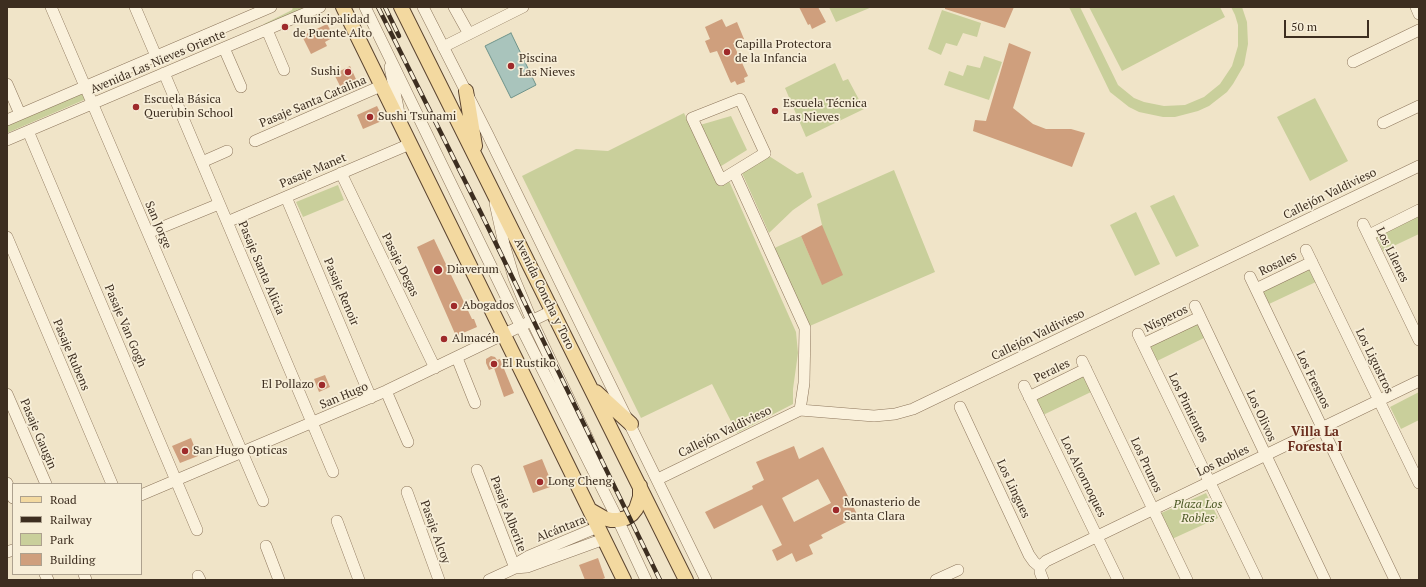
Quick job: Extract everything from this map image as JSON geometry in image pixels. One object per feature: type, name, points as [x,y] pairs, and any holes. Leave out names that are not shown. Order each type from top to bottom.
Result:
[{"type":"main road","points":[[343,7],[624,580]]},
{"type":"main road","name":"Avenida Concha y Toro","points":[[401,7],[686,580]]},
{"type":"main road","points":[[466,91],[478,162]]},
{"type":"main road","points":[[589,385],[630,424]]},
{"type":"main road","points":[[590,510],[604,518],[611,520],[618,520],[632,514],[636,509],[640,497],[640,486]]},
{"type":"street","name":"San Jorge","points":[[51,7],[241,453],[263,501]]},
{"type":"street","points":[[135,7],[156,56]]},
{"type":"street","name":"Avenida Las Nieves Oriente","points":[[7,120],[271,7]]},
{"type":"street","name":"Avenida Las Nieves Oriente","points":[[7,140],[320,7]]},
{"type":"street","points":[[365,7],[520,326],[618,520],[646,580]]},
{"type":"street","name":"Avenida Concha y Toro","points":[[423,7],[658,479],[706,580]]},
{"type":"street","points":[[454,7],[469,34]]},
{"type":"street","points":[[443,47],[523,7]]},
{"type":"street","points":[[1416,7],[1419,14]]},
{"type":"street","points":[[249,16],[262,32],[284,70]]},
{"type":"street","points":[[1353,62],[1419,30]]},
{"type":"street","points":[[224,48],[241,87]]},
{"type":"street","points":[[388,53],[402,127]]},
{"type":"street","name":"Pasaje Santa Alicia","points":[[164,73],[333,472]]},
{"type":"street","points":[[7,84],[20,114]]},
{"type":"street","name":"Pasaje Santa Catalina","points":[[255,141],[381,86]]},
{"type":"street","points":[[740,99],[765,153],[734,172],[721,180],[692,118],[740,99]]},
{"type":"street","points":[[1383,123],[1419,106]]},
{"type":"street","name":"Pasaje Van Gogh","points":[[28,131],[197,530]]},
{"type":"street","name":"Pasaje Manet","points":[[227,222],[410,144]]},
{"type":"street","points":[[202,162],[227,151]]},
{"type":"street","name":"Callejón Valdivieso","points":[[658,479],[800,410],[874,416],[895,414],[913,409],[1419,166]]},
{"type":"street","points":[[734,172],[805,328],[804,383],[800,410]]},
{"type":"street","name":"Pasaje Degas","points":[[341,173],[435,368]]},
{"type":"street","points":[[494,194],[500,230],[509,263],[532,321],[596,458],[618,520]]},
{"type":"street","name":"Pasaje Renoir","points":[[286,197],[371,398]]},
{"type":"street","points":[[148,234],[219,204]]},
{"type":"street","points":[[1369,235],[1419,210]]},
{"type":"street","name":"Los Lilenes","points":[[1363,224],[1419,340]]},
{"type":"street","name":"Pasaje Rubens","points":[[7,237],[112,483]]},
{"type":"street","name":"Los Ligustros","points":[[1306,250],[1419,482]]},
{"type":"street","name":"Rosales","points":[[1256,289],[1312,262]]},
{"type":"street","name":"Los Fresnos","points":[[1250,277],[1395,580]]},
{"type":"street","name":"Los Olivos","points":[[1195,306],[1325,580]]},
{"type":"street","name":"San Hugo","points":[[142,495],[371,398],[457,358],[552,311]]},
{"type":"street","name":"Nísperos","points":[[1141,339],[1200,317]]},
{"type":"street","name":"Los Pimientos","points":[[1141,339],[1257,580]]},
{"type":"street","points":[[457,358],[475,403]]},
{"type":"street","name":"Perales","points":[[1030,397],[1084,365]]},
{"type":"street","name":"Los Prunos","points":[[1084,365],[1186,580]]},
{"type":"street","name":"Los Robles","points":[[1040,567],[1046,561],[1419,381]]},
{"type":"street","name":"Los Alcornoques","points":[[1024,386],[1118,580]]},
{"type":"street","points":[[386,391],[408,442]]},
{"type":"street","name":"Pasaje Gaugin","points":[[7,394],[46,483]]},
{"type":"street","name":"Los Lingues","points":[[960,407],[1030,555],[1034,562],[1040,567],[1043,580]]},
{"type":"street","name":"Pasaje Alberite","points":[[477,470],[515,568]]},
{"type":"street","points":[[7,483],[12,496]]},
{"type":"street","name":"Pasaje Alcoy","points":[[407,492],[439,580]]},
{"type":"street","points":[[337,521],[359,580]]},
{"type":"street","name":"Alcántara","points":[[489,580],[515,568],[523,559],[601,533]]},
{"type":"street","points":[[266,546],[279,580]]},
{"type":"street","points":[[936,580],[958,570]]},
{"type":"green space","points":[[293,7],[306,7],[266,25],[264,24],[292,10]]},
{"type":"green space","points":[[829,7],[872,7],[836,22]]},
{"type":"green space","points":[[1069,7],[1080,7],[1118,85],[1134,98],[1144,102],[1164,106],[1185,105],[1204,97],[1220,84],[1232,66],[1238,46],[1238,25],[1231,7],[1242,7],[1247,22],[1248,44],[1244,65],[1227,92],[1209,106],[1198,111],[1175,117],[1163,117],[1139,112],[1129,107],[1110,92]]},
{"type":"green space","points":[[1089,7],[1220,7],[1225,17],[1122,71]]},
{"type":"green space","points":[[942,10],[981,23],[977,37],[963,33],[957,46],[946,43],[941,55],[928,49]]},
{"type":"green space","points":[[984,56],[1002,62],[989,100],[944,85],[949,71],[963,76],[967,65],[980,68]]},
{"type":"green space","points":[[835,63],[843,81],[848,79],[864,109],[806,137],[785,88]]},
{"type":"green space","points":[[83,92],[86,99],[7,133],[7,125]]},
{"type":"green space","points":[[1315,98],[1348,161],[1310,181],[1277,117]]},
{"type":"green space","points":[[684,113],[719,186],[729,181],[796,332],[798,353],[793,389],[793,404],[737,433],[712,384],[641,418],[522,176],[576,149],[608,151]]},
{"type":"green space","points":[[731,116],[747,150],[718,168],[700,125]]},
{"type":"green space","points":[[769,156],[797,174],[803,172],[812,197],[793,210],[769,233],[742,173]]},
{"type":"green space","points":[[894,170],[935,272],[805,328],[770,250],[801,236],[822,284],[822,225],[817,204]]},
{"type":"green space","points":[[338,185],[344,200],[303,217],[296,202]]},
{"type":"green space","points":[[1174,195],[1199,246],[1176,257],[1150,206]]},
{"type":"green space","points":[[1136,212],[1160,264],[1135,276],[1110,225]]},
{"type":"green space","points":[[1419,215],[1419,234],[1383,251],[1376,236]]},
{"type":"green space","points":[[1310,265],[1318,281],[1269,304],[1262,289]]},
{"type":"green space","points":[[1198,322],[1206,337],[1157,361],[1150,346]]},
{"type":"green space","points":[[1084,376],[1091,392],[1043,415],[1036,400]]},
{"type":"green space","points":[[1419,392],[1419,420],[1401,429],[1390,407]]},
{"type":"green space","name":"Plaza Los Robles","points":[[1206,493],[1218,518],[1172,539],[1159,514]]},
{"type":"water","name":"Piscina Las Nieves","points":[[511,33],[536,85],[511,98],[485,46]]},
{"type":"building","points":[[799,7],[818,7],[826,22],[812,29],[810,24],[808,25]]},
{"type":"building","points":[[945,7],[1014,7],[1005,28],[945,9]]},
{"type":"building","name":"Capilla Protectora de la Infancia","points":[[722,19],[726,27],[737,22],[744,39],[733,43],[748,76],[744,78],[745,82],[737,85],[735,81],[731,83],[717,51],[710,53],[705,41],[710,39],[705,27]]},
{"type":"building","points":[[327,24],[334,37],[325,42],[327,46],[311,54],[302,36]]},
{"type":"building","points":[[1009,43],[1031,52],[1013,108],[1033,124],[1046,129],[1071,129],[1085,133],[1072,167],[973,131],[975,120],[986,121]]},
{"type":"building","points":[[350,66],[360,88],[344,94],[334,74]]},
{"type":"building","name":"Sushi Tsunami","points":[[377,106],[384,120],[363,129],[357,115]]},
{"type":"building","points":[[822,225],[843,275],[822,285],[801,236]]},
{"type":"building","points":[[434,239],[477,327],[456,336],[417,247]]},
{"type":"building","points":[[491,356],[495,357],[497,360],[500,359],[514,393],[504,397],[494,368],[489,370],[486,363],[486,359]]},
{"type":"building","name":"El Pollazo","points":[[325,375],[330,387],[319,392],[314,379]]},
{"type":"building","name":"San Hugo Opticas","points":[[191,438],[198,456],[180,463],[172,446]]},
{"type":"building","name":"Monasterio de Santa Clara","points":[[794,446],[799,459],[823,447],[858,516],[821,535],[823,538],[809,545],[813,554],[796,562],[792,553],[777,561],[772,550],[782,545],[762,505],[714,529],[705,512],[753,489],[752,486],[764,480],[756,462]],"holes":[[[818,479],[831,503],[794,522],[782,498]]]},
{"type":"building","points":[[542,459],[553,486],[533,493],[523,466]]},
{"type":"building","points":[[598,558],[605,578],[600,580],[585,580],[579,565]]},
{"type":"railway","points":[[378,7],[481,213],[660,580]]},
{"type":"railway","points":[[385,7],[399,36]]},
{"type":"place","name":"Municipalidad de Puente Alto","points":[[285,27]]},
{"type":"place","name":"Capilla Protectora de la Infancia","points":[[727,52]]},
{"type":"place","name":"Piscina Las Nieves","points":[[511,66]]},
{"type":"place","name":"Sushi","points":[[348,72]]},
{"type":"place","name":"Escuela Básica Querubin School","points":[[136,107]]},
{"type":"place","name":"Escuela Técnica Las Nieves","points":[[775,111]]},
{"type":"place","name":"Sushi Tsunami","points":[[370,117]]},
{"type":"place","name":"Diaverum","points":[[438,270]]},
{"type":"place","name":"Abogados","points":[[454,306]]},
{"type":"place","name":"Almacén","points":[[444,339]]},
{"type":"place","name":"El Rustiko","points":[[494,364]]},
{"type":"place","name":"El Pollazo","points":[[322,385]]},
{"type":"place","name":"San Hugo Opticas","points":[[185,451]]},
{"type":"place","name":"Long Cheng","points":[[540,482]]},
{"type":"place","name":"Monasterio de Santa Clara","points":[[836,510]]},
{"type":"district","name":"Villa La Foresta I","points":[[1315,440]]}]
